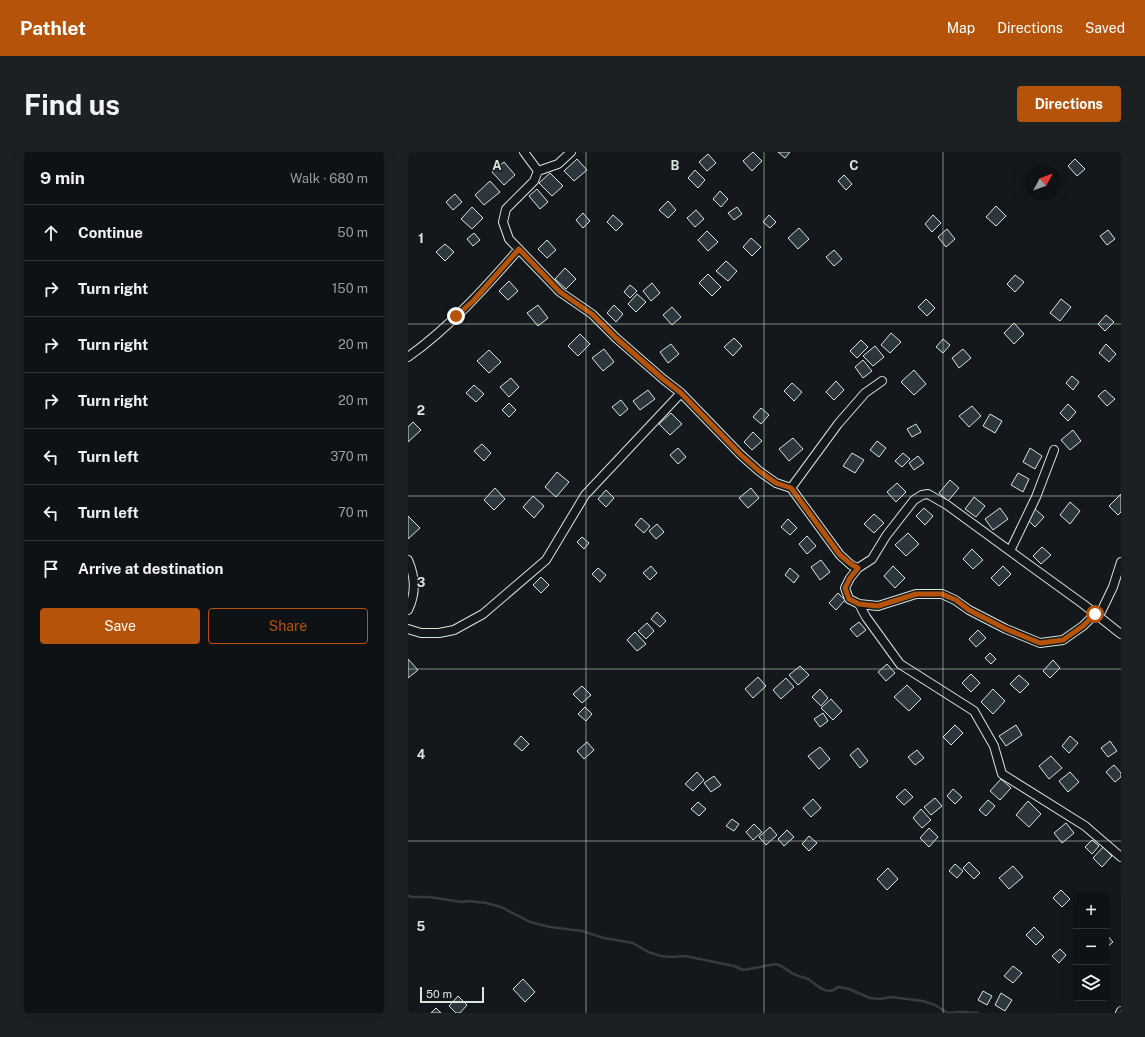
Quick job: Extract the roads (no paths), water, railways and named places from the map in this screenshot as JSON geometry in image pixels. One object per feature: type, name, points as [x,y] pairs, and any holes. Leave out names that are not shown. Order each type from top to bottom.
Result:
[{"type":"street","points":[[524,152],[538,171]]},
{"type":"street","points":[[571,152],[558,164],[538,171],[534,181],[506,209],[502,222],[509,239],[560,292],[592,314],[616,338],[681,393],[754,467],[776,483],[791,488],[840,555],[858,568]]},
{"type":"street","points":[[408,357],[428,343],[473,301],[519,249]]},
{"type":"street","points":[[791,488],[838,424],[865,393],[882,381]]},
{"type":"street","points":[[408,629],[421,633],[439,633],[454,630],[483,614],[546,560],[584,495],[681,393]]},
{"type":"street","points":[[1010,551],[1036,497],[1054,450]]},
{"type":"street","points":[[1121,562],[1113,587],[1097,615],[1063,640],[1040,643],[1006,629],[969,610],[956,600],[942,594],[916,594],[878,606],[859,604],[849,599],[845,588],[850,578],[858,568],[872,559],[886,536],[914,500],[922,495],[928,494],[947,505],[1097,615],[1121,634]]},
{"type":"street","points":[[408,560],[413,572],[413,599],[408,610]]},
{"type":"street","points":[[859,604],[866,617],[900,664],[974,711],[994,746],[1002,774],[1085,826],[1121,857]]},
{"type":"waterway","points":[[408,896],[486,903],[501,907],[530,922],[550,927],[582,931],[604,938],[633,943],[648,952],[661,956],[685,956],[734,966],[743,970],[776,964],[793,974],[808,979],[822,989],[830,991],[838,987],[849,989],[870,998],[880,999],[891,997],[923,1001],[935,1005],[948,1013],[978,1013]]}]
